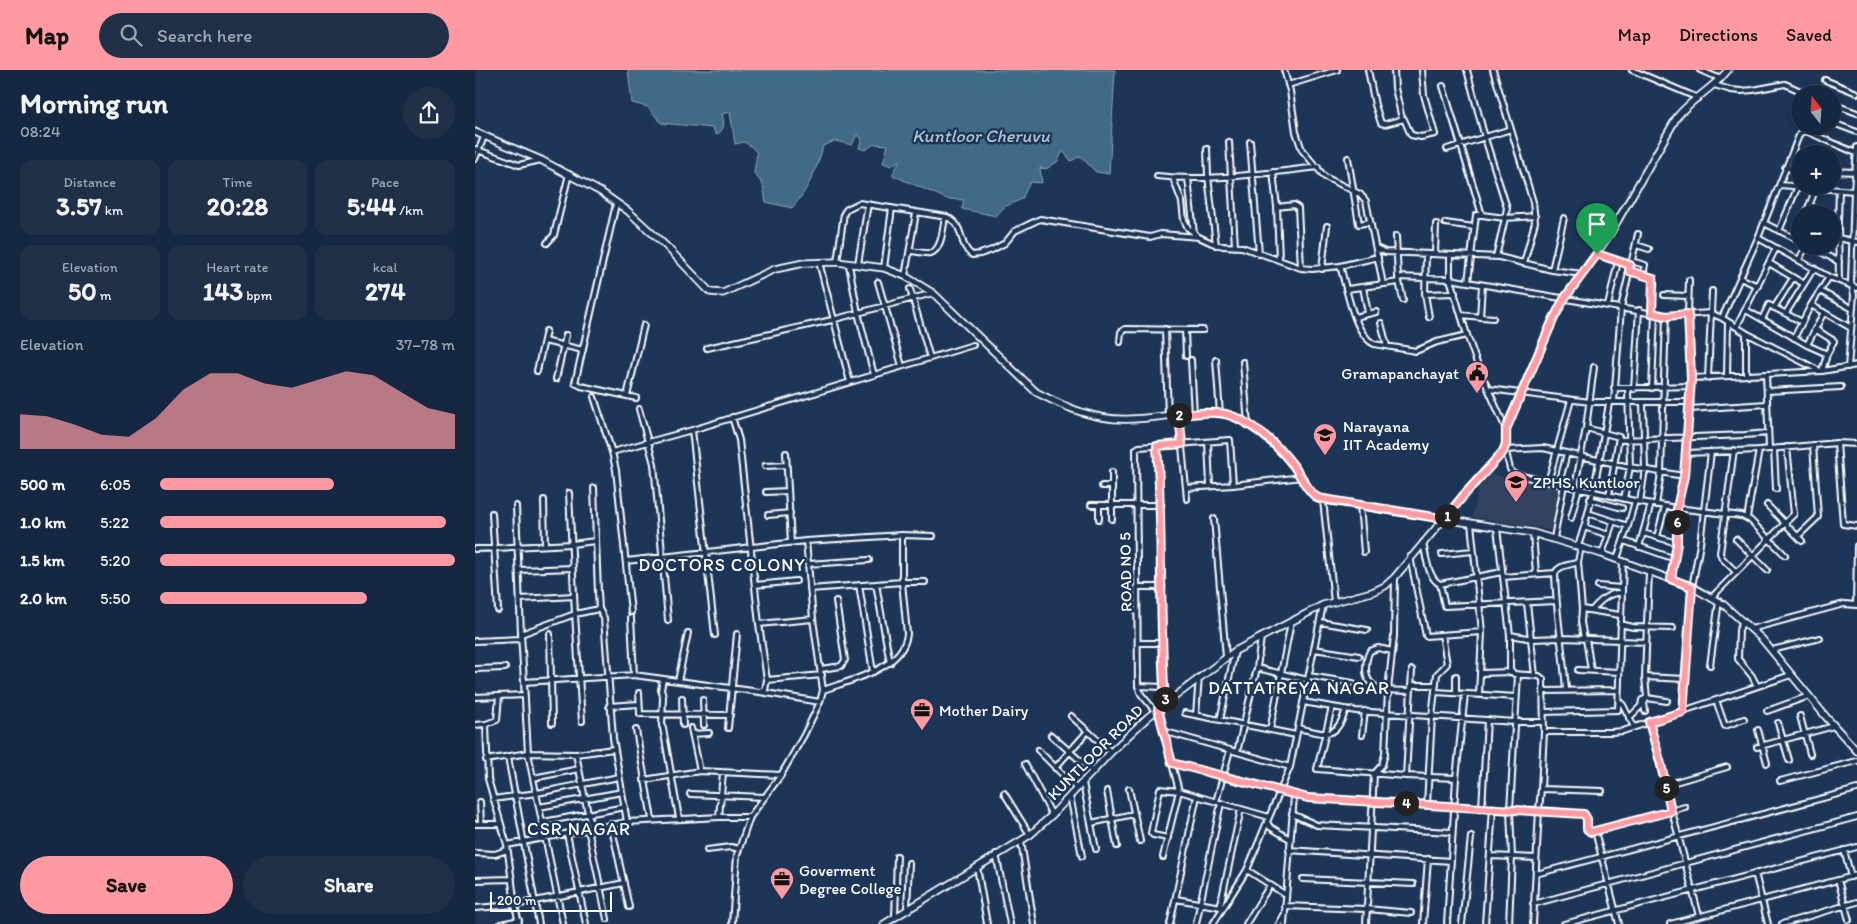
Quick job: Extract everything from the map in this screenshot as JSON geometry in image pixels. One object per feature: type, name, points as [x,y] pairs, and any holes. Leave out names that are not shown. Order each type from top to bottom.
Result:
[{"type":"street","points":[[1284,70],[1299,142],[1306,155],[1325,177],[1353,190],[1363,197],[1383,284]]},
{"type":"street","points":[[1288,85],[1337,70]]},
{"type":"street","points":[[1369,70],[1375,105],[1381,123],[1385,124],[1403,118]]},
{"type":"street","points":[[1394,70],[1395,88],[1403,118],[1411,135],[1429,136],[1435,134],[1424,95],[1422,70]]},
{"type":"street","points":[[1467,70],[1485,138],[1507,208],[1496,257]]},
{"type":"street","points":[[1493,70],[1533,202],[1535,216],[1524,263]]},
{"type":"street","points":[[1632,70],[1698,98]]},
{"type":"street","points":[[1700,70],[1721,79]]},
{"type":"street","points":[[1728,70],[1721,79],[1682,110],[1597,254],[1564,299],[1520,392],[1506,429],[1505,449],[1513,474],[1624,499],[1747,518],[1785,554]]},
{"type":"street","points":[[1825,80],[1857,93]]},
{"type":"street","points":[[1714,85],[1731,90],[1753,90],[1785,84],[1791,87]]},
{"type":"street","points":[[1443,86],[1482,215]]},
{"type":"street","points":[[1841,107],[1857,113]]},
{"type":"street","points":[[1841,125],[1857,132]]},
{"type":"street","points":[[1447,149],[1511,130]]},
{"type":"street","points":[[1722,318],[1758,238],[1800,133],[1804,131],[1856,153]]},
{"type":"street","points":[[475,132],[541,160],[601,192],[666,246],[709,292],[723,292],[775,269],[804,263],[837,262],[884,268],[905,276],[933,293],[1036,392],[1057,403],[1078,411],[1113,419],[1132,420],[1194,414],[1220,414],[1234,417],[1262,433],[1278,447],[1302,477],[1312,494],[1323,500],[1533,533],[1579,546],[1692,587],[1719,601],[1743,621],[1771,650],[1857,751]]},
{"type":"street","points":[[475,159],[484,136]]},
{"type":"street","points":[[1229,142],[1235,246]]},
{"type":"street","points":[[1250,142],[1259,254]]},
{"type":"street","points":[[1848,367],[1853,309],[1851,287],[1853,191],[1857,147]]},
{"type":"street","points":[[1207,149],[1208,176],[1216,245]]},
{"type":"street","points":[[477,150],[519,165],[541,160]]},
{"type":"street","points":[[1348,158],[1359,224],[1370,222]]},
{"type":"street","points":[[1157,176],[1188,178],[1317,167]]},
{"type":"street","points":[[1785,168],[1791,168]]},
{"type":"street","points":[[1841,171],[1855,172]]},
{"type":"street","points":[[1273,172],[1277,207],[1279,260]]},
{"type":"street","points":[[547,243],[554,235],[569,174]]},
{"type":"street","points":[[1173,178],[1182,202],[1184,220],[1188,228],[1199,238],[1216,245],[1235,246],[1301,268],[1322,269],[1378,257]]},
{"type":"street","points":[[1188,178],[1194,234]]},
{"type":"street","points":[[1780,185],[1791,186]]},
{"type":"street","points":[[1841,190],[1853,191]]},
{"type":"street","points":[[1779,231],[1794,195]]},
{"type":"street","points":[[1809,205],[1813,195]]},
{"type":"street","points":[[837,262],[844,213],[856,203],[954,220],[958,225],[966,250],[972,255],[991,250],[1005,243],[1015,231],[1040,219],[1150,237],[1161,234],[1199,238]]},
{"type":"street","points":[[617,204],[575,383],[636,398]]},
{"type":"street","points":[[858,264],[868,204]]},
{"type":"street","points":[[1277,207],[1294,205],[1298,208],[1301,268]]},
{"type":"street","points":[[884,268],[892,208]]},
{"type":"street","points":[[905,276],[916,213]]},
{"type":"street","points":[[1468,282],[1476,215],[1505,218],[1535,216]]},
{"type":"street","points":[[910,250],[930,253],[935,250],[941,238],[945,218]]},
{"type":"street","points":[[1552,270],[1564,218]]},
{"type":"street","points":[[1445,223],[1475,227]]},
{"type":"street","points":[[1763,223],[1791,237]]},
{"type":"street","points":[[1435,254],[1436,224]]},
{"type":"street","points":[[1322,269],[1327,226]]},
{"type":"street","points":[[1614,402],[1621,308],[1639,234]]},
{"type":"street","points":[[1396,236],[1399,280],[1403,300]]},
{"type":"street","points":[[1758,238],[1829,277],[1857,288]]},
{"type":"street","points":[[1841,239],[1857,242]]},
{"type":"street","points":[[1636,245],[1649,249]]},
{"type":"street","points":[[1376,248],[1385,252],[1496,257],[1552,270],[1582,274]]},
{"type":"street","points":[[1737,326],[1776,248]]},
{"type":"street","points":[[1426,254],[1425,294],[1429,318]]},
{"type":"street","points":[[1597,254],[1618,261],[1645,265],[1643,275]]},
{"type":"street","points":[[1451,255],[1450,280],[1467,335],[1478,366],[1506,429]]},
{"type":"street","points":[[1799,260],[1802,255]]},
{"type":"street","points":[[1825,255],[1839,262]]},
{"type":"street","points":[[1839,255],[1839,281]]},
{"type":"street","points":[[1608,306],[1618,261]]},
{"type":"street","points":[[819,262],[832,320],[850,382]]},
{"type":"street","points":[[1769,263],[1804,284]]},
{"type":"street","points":[[849,264],[858,313],[875,375]]},
{"type":"street","points":[[1340,266],[1350,305],[1360,330],[1369,341],[1416,351],[1437,342],[1467,335]]},
{"type":"street","points":[[1786,313],[1814,268]]},
{"type":"street","points":[[1629,271],[1654,279],[1652,388]]},
{"type":"street","points":[[1794,338],[1801,322],[1829,277]]},
{"type":"street","points":[[1347,289],[1399,280],[1426,278],[1468,282],[1666,316],[1710,313],[1821,371]]},
{"type":"street","points":[[1740,278],[1758,286]]},
{"type":"street","points":[[1774,308],[1793,278]]},
{"type":"street","points":[[1671,579],[1677,543],[1677,508],[1684,476],[1691,386],[1688,314],[1689,280]]},
{"type":"street","points":[[878,282],[902,366]]},
{"type":"street","points":[[1480,317],[1482,285]]},
{"type":"street","points":[[1363,287],[1369,313]]},
{"type":"street","points":[[909,289],[930,358]]},
{"type":"street","points":[[1708,378],[1712,291]]},
{"type":"street","points":[[1820,291],[1853,309]]},
{"type":"street","points":[[707,348],[832,320],[933,293]]},
{"type":"street","points":[[1425,294],[1455,293]]},
{"type":"street","points":[[1783,294],[1793,300]]},
{"type":"street","points":[[1665,295],[1688,296]]},
{"type":"street","points":[[1811,305],[1851,328]]},
{"type":"street","points":[[1762,319],[1768,306],[1786,313],[1801,322]]},
{"type":"street","points":[[1634,389],[1639,310]]},
{"type":"street","points":[[1746,310],[1794,338],[1825,353],[1826,356]]},
{"type":"street","points":[[1355,317],[1375,312]]},
{"type":"street","points":[[1807,345],[1824,312]]},
{"type":"street","points":[[1461,315],[1493,318]]},
{"type":"street","points":[[1639,547],[1661,473],[1666,316]]},
{"type":"street","points":[[1727,376],[1728,322]]},
{"type":"street","points":[[1381,323],[1387,346]]},
{"type":"street","points":[[627,396],[644,326]]},
{"type":"street","points":[[1165,329],[1168,416]]},
{"type":"street","points":[[1815,329],[1834,341],[1821,371]]},
{"type":"street","points":[[1120,342],[1121,332],[1125,330],[1203,330]]},
{"type":"street","points":[[1185,330],[1186,356]]},
{"type":"street","points":[[537,371],[546,331]]},
{"type":"street","points":[[1746,333],[1746,375]]},
{"type":"street","points":[[556,379],[566,335]]},
{"type":"street","points":[[544,340],[583,350]]},
{"type":"street","points":[[612,452],[973,345]]},
{"type":"street","points":[[1191,360],[1194,414]]},
{"type":"street","points":[[1216,360],[1220,414]]},
{"type":"street","points":[[1243,362],[1248,425]]},
{"type":"street","points":[[1691,378],[1821,371],[1857,365]]},
{"type":"street","points":[[1571,518],[1594,367]]},
{"type":"street","points":[[1766,374],[1768,433],[1776,489]]},
{"type":"street","points":[[1614,388],[1634,389],[1691,386]]},
{"type":"street","points":[[1767,391],[1841,387]]},
{"type":"street","points":[[1624,499],[1630,467],[1628,388]]},
{"type":"street","points":[[1489,389],[1590,402],[1690,402]]},
{"type":"street","points":[[594,397],[612,452],[619,491],[631,612]]},
{"type":"street","points":[[1548,482],[1571,400]]},
{"type":"street","points":[[1591,670],[1581,622],[1579,546],[1593,491],[1609,403]]},
{"type":"street","points":[[1640,502],[1645,470],[1643,403]]},
{"type":"street","points":[[1689,409],[1767,404]]},
{"type":"street","points":[[639,409],[654,464],[668,620]]},
{"type":"street","points":[[1179,415],[1187,500]]},
{"type":"street","points":[[732,417],[739,440],[767,680],[766,688],[760,692]]},
{"type":"street","points":[[1586,428],[1618,436],[1619,440],[1609,495]]},
{"type":"street","points":[[691,430],[715,635]]},
{"type":"street","points":[[1619,440],[1768,433]]},
{"type":"street","points":[[1165,703],[1162,643],[1161,506],[1157,446],[1231,441],[1233,485]]},
{"type":"street","points":[[1208,442],[1210,486]]},
{"type":"street","points":[[1686,453],[1759,450],[1837,443],[1857,444]]},
{"type":"street","points":[[1837,443],[1843,524],[1857,526]]},
{"type":"street","points":[[1798,536],[1818,517],[1813,445]]},
{"type":"street","name":"ROAD NO 5","points":[[1138,686],[1136,449],[1139,447],[1157,446]]},
{"type":"street","points":[[1712,597],[1794,514],[1787,447]]},
{"type":"street","points":[[1505,449],[1543,448],[1645,470],[1684,476]]},
{"type":"street","name":"KUNTLOOR ROAD","points":[[884,924],[1030,835],[1052,815],[1111,752],[1157,710],[1226,657],[1323,605],[1378,590],[1395,577],[1410,557],[1505,449]]},
{"type":"street","points":[[1734,450],[1720,555],[1736,572]]},
{"type":"street","points":[[1747,518],[1759,450]]},
{"type":"street","points":[[1683,712],[1692,587],[1711,452]]},
{"type":"street","points":[[1559,484],[1567,453]]},
{"type":"street","points":[[786,454],[791,542]]},
{"type":"street","points":[[765,466],[787,465]]},
{"type":"street","points":[[1112,472],[1112,519]]},
{"type":"street","points":[[1186,488],[1302,477]]},
{"type":"street","points":[[1553,538],[1564,485]]},
{"type":"street","points":[[1101,486],[1112,486]]},
{"type":"street","points":[[594,488],[599,609],[604,618],[609,706],[627,822]]},
{"type":"street","points":[[766,492],[788,491]]},
{"type":"street","points":[[569,493],[582,721]]},
{"type":"street","points":[[1590,499],[1622,508]]},
{"type":"street","points":[[544,500],[545,545]]},
{"type":"street","points":[[1323,500],[1335,602]]},
{"type":"street","points":[[1543,712],[1617,711],[1619,709],[1620,560],[1623,541],[1635,501]]},
{"type":"street","points":[[1091,505],[1161,506]]},
{"type":"street","points":[[1099,505],[1099,519]]},
{"type":"street","points":[[1767,505],[1802,541]]},
{"type":"street","points":[[517,506],[521,637],[528,754],[563,924]]},
{"type":"street","points":[[1359,506],[1365,552]]},
{"type":"street","points":[[1657,537],[1665,506]]},
{"type":"street","points":[[492,513],[498,610]]},
{"type":"street","points":[[768,515],[790,513]]},
{"type":"street","points":[[1588,514],[1629,526]]},
{"type":"street","points":[[1214,519],[1226,657]]},
{"type":"street","points":[[1602,554],[1613,522]]},
{"type":"street","points":[[1471,524],[1482,632],[1479,695]]},
{"type":"street","points":[[1584,527],[1609,535]]},
{"type":"street","points":[[1497,528],[1510,635],[1511,672]]},
{"type":"street","points":[[1533,533],[1535,574]]},
{"type":"street","points":[[1643,533],[1677,543]]},
{"type":"street","points":[[626,561],[791,542],[902,534],[933,536]]},
{"type":"street","points":[[823,690],[873,672],[890,663],[906,642],[907,634],[902,582],[902,534]]},
{"type":"street","points":[[1737,539],[1767,570]]},
{"type":"street","points":[[475,549],[595,541]]},
{"type":"street","points":[[732,924],[737,855],[750,818],[781,775],[804,735],[820,702],[823,690],[813,619],[806,541]]},
{"type":"street","points":[[1623,541],[1675,559]]},
{"type":"street","points":[[1423,543],[1434,581],[1440,584],[1503,574],[1555,573],[1564,566],[1578,562]]},
{"type":"street","points":[[1751,629],[1844,604],[1857,605],[1857,546]]},
{"type":"street","points":[[1442,554],[1473,551]]},
{"type":"street","points":[[1410,557],[1425,636],[1482,632]]},
{"type":"street","points":[[808,564],[869,560]]},
{"type":"street","points":[[519,570],[573,568]]},
{"type":"street","points":[[1645,711],[1644,703],[1647,698],[1645,677],[1649,571]]},
{"type":"street","points":[[1555,573],[1556,601],[1562,638],[1566,690]]},
{"type":"street","points":[[1366,924],[1374,774],[1382,764],[1385,754],[1395,577]]},
{"type":"street","points":[[755,585],[796,581]]},
{"type":"street","points":[[810,589],[925,582]]},
{"type":"street","points":[[876,584],[890,663]]},
{"type":"street","points":[[1440,584],[1445,606],[1556,601]]},
{"type":"street","points":[[859,585],[873,672]]},
{"type":"street","points":[[1598,586],[1621,588]]},
{"type":"street","points":[[1137,587],[1162,587]]},
{"type":"street","points":[[1592,610],[1609,595],[1621,593]]},
{"type":"street","points":[[520,599],[574,596]]},
{"type":"street","points":[[821,669],[841,666],[845,660],[836,601]]},
{"type":"street","points":[[1710,665],[1719,601]]},
{"type":"street","points":[[1527,603],[1535,676]]},
{"type":"street","points":[[1213,924],[1247,870],[1290,767],[1323,605]]},
{"type":"street","points":[[475,641],[521,637],[575,614],[599,609]]},
{"type":"street","points":[[1582,609],[1620,615]]},
{"type":"street","points":[[631,618],[634,675]]},
{"type":"street","points":[[759,624],[813,619]]},
{"type":"street","points":[[1270,730],[1291,621]]},
{"type":"street","points":[[1743,621],[1739,630],[1738,659],[1753,676],[1757,686]]},
{"type":"street","points":[[1320,622],[1367,630]]},
{"type":"street","points":[[1620,624],[1633,627],[1673,628]]},
{"type":"street","points":[[678,681],[688,633]]},
{"type":"street","points":[[550,634],[552,723]]},
{"type":"street","points":[[728,728],[737,634]]},
{"type":"street","points":[[1427,804],[1432,716],[1437,674],[1447,664],[1441,635]]},
{"type":"street","points":[[1510,635],[1531,639],[1562,638],[1646,642]]},
{"type":"street","points":[[1237,752],[1257,668],[1261,637]]},
{"type":"street","points":[[1771,650],[1820,638]]},
{"type":"street","points":[[1138,643],[1162,643]]},
{"type":"street","points":[[1314,649],[1359,656]]},
{"type":"street","points":[[1392,651],[1373,649],[1368,654],[1367,679],[1372,686],[1388,690],[1411,691]]},
{"type":"street","points":[[1220,720],[1235,651]]},
{"type":"street","points":[[475,669],[505,668]]},
{"type":"street","points":[[1257,668],[1281,674],[1353,683]]},
{"type":"street","points":[[1406,776],[1412,670]]},
{"type":"street","points":[[1578,670],[1619,672]]},
{"type":"street","points":[[1481,673],[1511,672],[1543,679],[1541,789],[1533,924]]},
{"type":"street","points":[[524,682],[634,675],[820,702]]},
{"type":"street","points":[[767,680],[822,675]]},
{"type":"street","points":[[1509,924],[1512,857],[1510,810],[1518,675]]},
{"type":"street","points":[[1543,732],[1611,732],[1634,727],[1791,675]]},
{"type":"street","points":[[1456,676],[1456,693]]},
{"type":"street","points":[[1195,715],[1199,677]]},
{"type":"street","points":[[1645,677],[1685,679]]},
{"type":"street","points":[[663,679],[661,690],[663,696],[662,727],[679,818]]},
{"type":"street","points":[[1411,685],[1436,685]]},
{"type":"street","points":[[1163,857],[1179,792],[1157,710],[1141,694],[1138,686],[1164,687]]},
{"type":"street","points":[[1544,691],[1619,690]]},
{"type":"street","points":[[1436,692],[1516,697]]},
{"type":"street","points":[[639,693],[640,714],[729,714]]},
{"type":"street","points":[[1447,924],[1456,778],[1465,694]]},
{"type":"street","points":[[475,697],[525,695]]},
{"type":"street","points":[[475,725],[497,720],[499,696]]},
{"type":"street","points":[[1767,710],[1809,696]]},
{"type":"street","points":[[682,698],[683,725]]},
{"type":"street","points":[[1629,718],[1641,706],[1642,700],[1647,698],[1667,701]]},
{"type":"street","points":[[703,700],[704,724]]},
{"type":"street","points":[[1716,700],[1725,726],[1744,719]]},
{"type":"street","points":[[1619,701],[1634,727]]},
{"type":"street","points":[[1303,702],[1388,713],[1515,722],[1543,722]]},
{"type":"street","points":[[609,706],[639,704]]},
{"type":"street","points":[[1333,707],[1317,769],[1456,778]]},
{"type":"street","points":[[1298,728],[1327,734],[1337,729],[1346,709]]},
{"type":"street","points":[[1363,735],[1365,711]]},
{"type":"street","points":[[1185,713],[1297,736]]},
{"type":"street","points":[[1071,716],[1111,752]]},
{"type":"street","points":[[1800,716],[1811,754]]},
{"type":"street","points":[[1482,808],[1487,720]]},
{"type":"street","points":[[1649,722],[1692,890],[1696,916],[1693,924]]},
{"type":"street","points":[[1779,723],[1789,760]]},
{"type":"street","points":[[486,724],[488,741],[486,760],[493,799],[507,845],[519,922],[501,924]]},
{"type":"street","points":[[1757,747],[1835,726]]},
{"type":"street","points":[[691,728],[700,771]]},
{"type":"street","points":[[635,730],[652,819]]},
{"type":"street","points":[[1757,730],[1767,763]]},
{"type":"street","points":[[1055,768],[1088,731]]},
{"type":"street","points":[[1163,731],[1290,767]]},
{"type":"street","points":[[692,734],[709,734]]},
{"type":"street","points":[[1051,735],[1093,772]]},
{"type":"street","points":[[486,760],[528,754],[576,754],[614,748]]},
{"type":"street","points":[[1038,750],[1077,789]]},
{"type":"street","points":[[1216,802],[1230,750]]},
{"type":"street","points":[[576,754],[607,919]]},
{"type":"street","points":[[508,757],[539,924]]},
{"type":"street","points":[[1780,781],[1857,761]]},
{"type":"street","points":[[1172,763],[1294,796],[1308,798],[1584,814],[1587,819],[1588,831],[1595,831],[1685,807]]},
{"type":"street","points":[[1025,764],[1052,815]]},
{"type":"street","points":[[1665,785],[1727,767]]},
{"type":"street","points":[[533,778],[579,770]]},
{"type":"street","points":[[645,780],[700,771],[781,775]]},
{"type":"street","points":[[719,816],[723,773]]},
{"type":"street","points":[[493,799],[515,797],[619,777]]},
{"type":"street","points":[[1083,783],[1096,849]]},
{"type":"street","points":[[1129,789],[1140,841]]},
{"type":"street","points":[[1168,838],[1153,835],[1151,832],[1159,789],[1197,796],[1268,819]]},
{"type":"street","points":[[1541,789],[1602,791]]},
{"type":"street","points":[[1537,874],[1857,789]]},
{"type":"street","points":[[539,806],[622,792]]},
{"type":"street","points":[[1107,792],[1117,846]]},
{"type":"street","points":[[1004,793],[1030,835]]},
{"type":"street","points":[[689,794],[765,798]]},
{"type":"street","points":[[1070,796],[1081,856]]},
{"type":"street","points":[[1170,924],[1197,796]]},
{"type":"street","points":[[1284,924],[1294,796]]},
{"type":"street","points":[[480,802],[481,824]]},
{"type":"street","points":[[1196,924],[1221,803]]},
{"type":"street","points":[[543,822],[625,807]]},
{"type":"street","points":[[1485,924],[1493,808]]},
{"type":"street","points":[[1222,907],[1241,809]]},
{"type":"street","points":[[1091,823],[1134,814]]},
{"type":"street","points":[[1292,814],[1317,825],[1452,832]]},
{"type":"street","points":[[507,845],[611,824],[652,819],[719,816],[750,818]]},
{"type":"street","points":[[1533,904],[1857,817]]},
{"type":"street","points":[[1268,819],[1270,827],[1290,839]]},
{"type":"street","points":[[475,824],[501,824]]},
{"type":"street","points":[[611,824],[629,908]]},
{"type":"street","points":[[1595,831],[1619,924]]},
{"type":"street","points":[[567,834],[586,924]]},
{"type":"street","points":[[1462,924],[1471,837]]},
{"type":"street","points":[[1021,841],[1034,924]]},
{"type":"street","points":[[707,850],[731,847],[739,849]]},
{"type":"street","points":[[1564,924],[1857,847]]},
{"type":"street","points":[[475,853],[495,854],[507,850]]},
{"type":"street","points":[[1289,850],[1451,861]]},
{"type":"street","points":[[1845,850],[1851,876]]},
{"type":"street","points":[[996,854],[1010,924]]},
{"type":"street","points":[[895,916],[897,856]]},
{"type":"street","points":[[1490,856],[1536,858]]},
{"type":"street","points":[[1423,924],[1428,859]]},
{"type":"street","points":[[907,909],[909,863]]},
{"type":"street","points":[[977,867],[987,924]]},
{"type":"street","points":[[1247,870],[1286,896]]},
{"type":"street","points":[[1755,873],[1768,924]]},
{"type":"street","points":[[1670,924],[1686,922],[1696,916],[1857,875]]},
{"type":"street","points":[[475,880],[512,878]]},
{"type":"street","points":[[1303,879],[1413,884]]},
{"type":"street","points":[[1838,880],[1849,920]]},
{"type":"street","points":[[475,908],[534,902],[624,883]]},
{"type":"street","points":[[1246,924],[1270,885]]},
{"type":"street","points":[[1176,899],[1222,907]]},
{"type":"street","points":[[1782,924],[1857,902]]},
{"type":"street","points":[[1285,906],[1367,909],[1411,913]]},
{"type":"street","points":[[1279,924],[1285,915]]},
{"type":"shaded area","name":"ZPHS, Kuntloor","points":[[1492,474],[1560,489],[1551,530],[1472,517],[1479,486]]},
{"type":"water","name":"Kuntloor Cheruvu","points":[[628,70],[1115,70],[1109,174],[1096,172],[1080,156],[1071,161],[1063,151],[1057,162],[1046,169],[1040,168],[1042,183],[1030,182],[1022,199],[1004,207],[996,216],[962,209],[964,200],[947,199],[892,175],[900,160],[891,166],[883,163],[888,145],[874,144],[865,150],[859,148],[862,138],[857,135],[852,145],[835,141],[823,146],[811,179],[792,208],[766,202],[763,185],[754,173],[757,153],[744,142],[735,144],[730,112],[722,114],[723,126],[716,135],[713,128],[661,123],[648,107],[632,103]]},
{"type":"place","name":"Gramapanchayat","points":[[1477,394]]},
{"type":"place","name":"Narayana IIT Academy","points":[[1325,456]]},
{"type":"place","name":"ZPHS, Kuntloor","points":[[1516,503]]},
{"type":"place","name":"Mother Dairy","points":[[922,731]]},
{"type":"place","name":"Goverment Degree College","points":[[782,900]]},
{"type":"district","name":"DOCTORS COLONY","points":[[722,565]]},
{"type":"district","name":"DATTATREYA NAGAR","points":[[1299,688]]},
{"type":"district","name":"CSR NAGAR","points":[[579,829]]},
{"type":"route","points":[[1597,254],[1630,265],[1629,271],[1654,279],[1652,313],[1666,316],[1688,314],[1691,378],[1684,476],[1677,508],[1677,543],[1671,579],[1692,587],[1683,712],[1649,722],[1661,764],[1671,811],[1591,832],[1587,829],[1587,816],[1584,814],[1308,798],[1294,796],[1172,763],[1158,709],[1165,703],[1162,643],[1161,506],[1157,446],[1182,444],[1179,415],[1218,413],[1234,417],[1262,433],[1286,456],[1312,494],[1323,500],[1445,519],[1503,452],[1507,437],[1506,429],[1520,392],[1553,320],[1564,299],[1597,254]]}]
